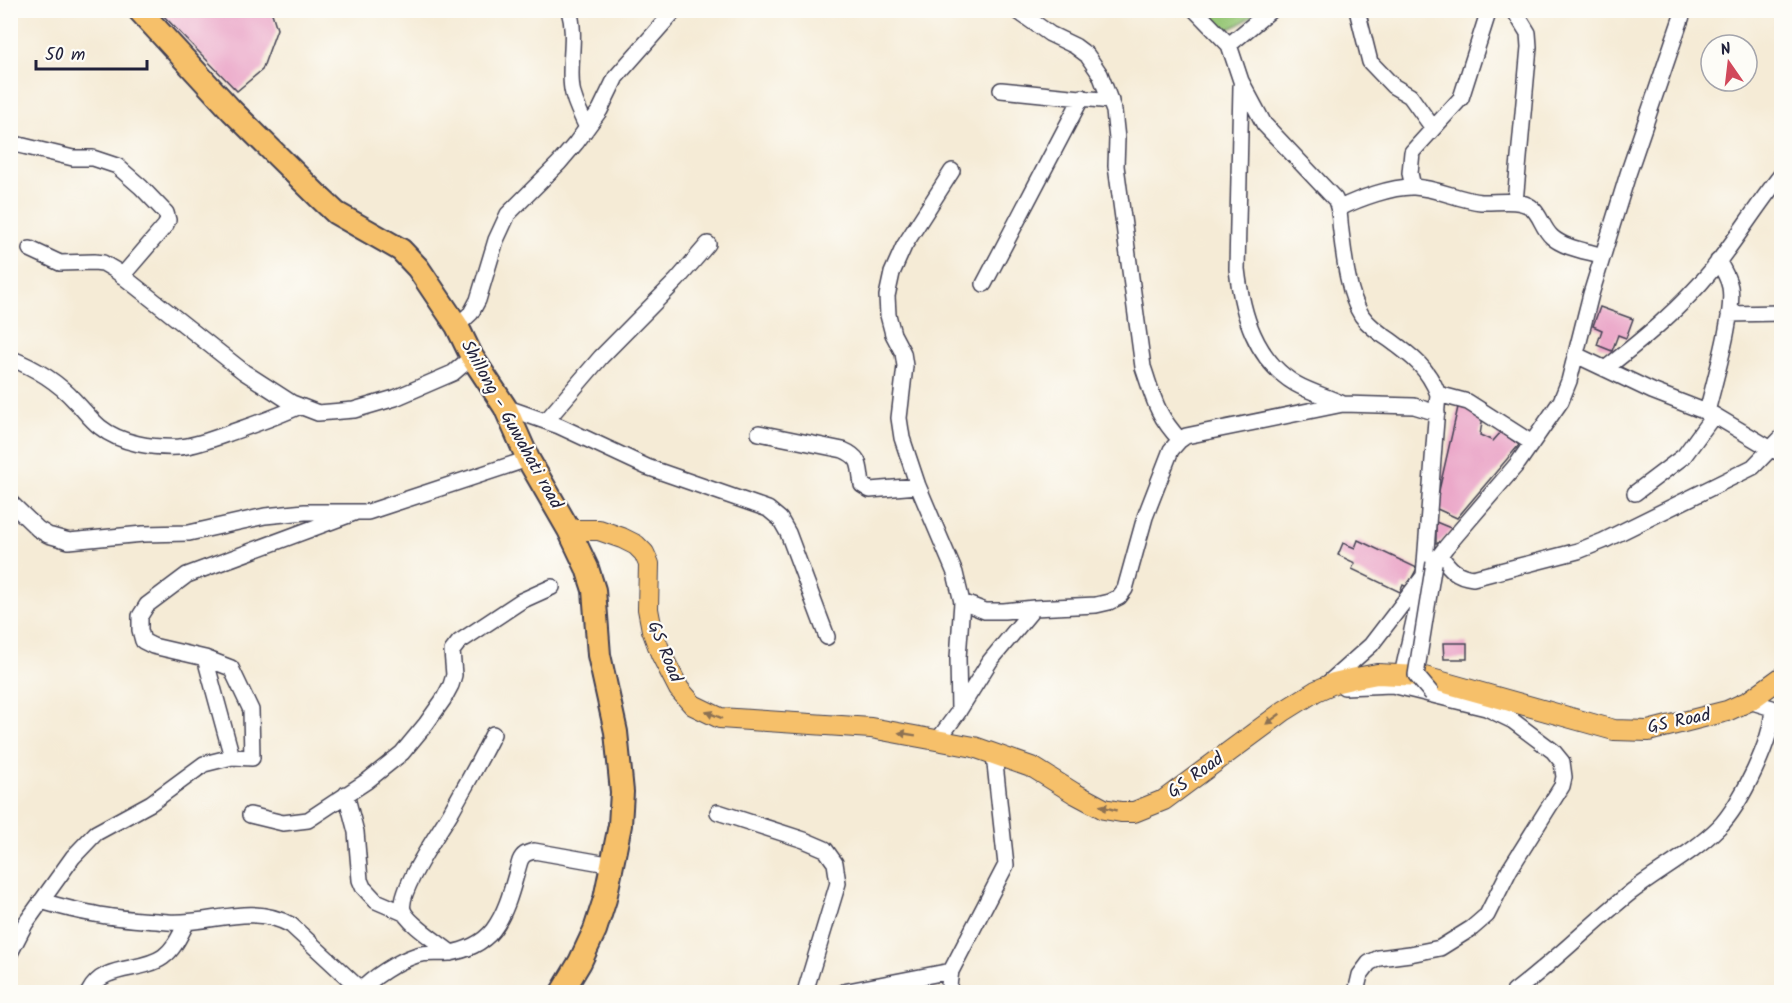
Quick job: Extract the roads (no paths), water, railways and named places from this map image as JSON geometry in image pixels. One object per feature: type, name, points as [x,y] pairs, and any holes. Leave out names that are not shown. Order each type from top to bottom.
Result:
[{"type":"highway","name":"Shillong - Guwahati road","points":[[138,10],[232,111],[336,213],[401,250],[411,260],[457,326],[471,357],[505,407],[528,459],[569,530],[587,568],[594,590],[599,655],[620,760],[622,792],[620,825],[605,899],[595,930],[562,993]]},
{"type":"main road","name":"GS Road","points":[[569,530],[599,530],[636,545],[644,553],[649,564],[648,609],[652,630],[661,654],[679,689],[693,705],[720,718],[871,728],[974,747],[1034,768],[1104,809],[1134,812],[1164,800],[1284,711],[1334,683],[1377,674],[1409,675],[1614,729],[1648,731],[1719,713],[1749,702],[1782,677]]},
{"type":"street","points":[[569,10],[574,33],[572,87],[574,99],[587,128]]},
{"type":"street","points":[[457,326],[471,313],[478,300],[496,240],[508,214],[559,163],[600,110],[615,77],[675,10]]},
{"type":"street","points":[[1016,10],[1050,34],[1088,55],[1100,74],[1111,101],[1116,131],[1116,166],[1143,367],[1151,395],[1163,421],[1180,440]]},
{"type":"street","points":[[1195,10],[1229,45],[1241,81],[1264,124],[1335,199],[1340,208],[1345,256],[1355,302],[1362,315],[1370,326],[1419,363],[1432,378],[1438,394],[1424,576],[1409,675]]},
{"type":"street","points":[[1229,45],[1271,10]]},
{"type":"street","points":[[1357,10],[1370,62],[1393,86],[1410,96],[1418,104],[1433,128]]},
{"type":"street","points":[[1413,187],[1410,173],[1412,152],[1461,98],[1489,10]]},
{"type":"street","points":[[1514,10],[1528,33],[1529,47],[1515,202]]},
{"type":"street","points":[[1323,688],[1371,645],[1437,559],[1518,464],[1561,401],[1628,174],[1684,10]]},
{"type":"street","points":[[1241,81],[1237,269],[1240,295],[1246,317],[1254,339],[1266,359],[1280,372],[1296,384],[1343,404]]},
{"type":"street","points":[[1000,90],[1111,101]]},
{"type":"street","points":[[984,284],[1082,98]]},
{"type":"street","points":[[11,143],[73,158],[93,158],[117,166],[166,213],[168,220],[165,226],[122,276]]},
{"type":"street","points":[[951,171],[904,246],[892,273],[887,296],[888,315],[893,334],[903,353],[905,366],[899,418],[902,438],[918,486],[955,573],[962,603],[958,658],[959,711]]},
{"type":"street","points":[[1605,369],[1659,326],[1688,297],[1718,261],[1782,174]]},
{"type":"street","points":[[1340,208],[1366,196],[1413,187],[1480,202],[1515,202],[1529,206],[1538,215],[1552,237],[1564,244],[1603,256]]},
{"type":"street","points":[[546,421],[601,357],[677,280],[708,244]]},
{"type":"street","points":[[30,249],[60,262],[103,263],[244,372],[300,406],[318,413],[354,410],[385,401],[453,373],[471,357]]},
{"type":"street","points":[[1635,493],[1684,456],[1710,414],[1729,314],[1730,285],[1718,261]]},
{"type":"street","points":[[1729,314],[1782,313]]},
{"type":"street","points":[[1576,355],[1710,414],[1776,451]]},
{"type":"street","points":[[10,358],[30,366],[54,381],[87,416],[114,437],[154,446],[180,447],[203,442],[278,417],[300,406]]},
{"type":"street","points":[[1438,394],[1468,402],[1532,443]]},
{"type":"street","points":[[962,603],[985,611],[1004,611],[1096,605],[1119,597],[1125,589],[1145,517],[1171,450],[1180,440],[1199,432],[1343,404],[1414,406],[1437,413]]},
{"type":"street","points":[[505,407],[546,421],[647,466],[768,509],[780,519],[788,533],[827,637]]},
{"type":"street","points":[[759,432],[853,454],[859,463],[862,485],[870,490],[918,486]]},
{"type":"street","points":[[1437,559],[1462,577],[1473,578],[1578,551],[1753,467],[1776,451],[1782,437]]},
{"type":"street","points":[[10,502],[38,529],[48,535],[69,541],[143,534],[189,533],[265,516],[305,512],[368,512],[528,459]]},
{"type":"street","points":[[10,953],[40,901],[73,857],[96,833],[162,796],[204,764],[232,757],[252,758],[251,710],[231,668],[205,658],[153,646],[143,641],[140,616],[147,605],[187,575],[354,513]]},
{"type":"street","points":[[1409,675],[1437,559]]},
{"type":"street","points":[[250,815],[283,823],[296,823],[317,815],[367,781],[402,753],[426,724],[451,684],[454,675],[451,655],[459,642],[521,601],[552,587]]},
{"type":"street","points":[[938,740],[990,661],[1034,608]]},
{"type":"street","points":[[205,658],[232,757]]},
{"type":"street","points":[[1409,675],[1432,693]]},
{"type":"street","points":[[1323,688],[1392,685],[1486,708],[1513,721],[1552,751],[1562,762],[1564,777],[1562,786],[1510,869],[1487,915],[1472,928],[1440,948],[1379,958],[1369,963],[1360,975],[1356,993]]},
{"type":"street","points":[[1514,993],[1539,974],[1609,910],[1720,826],[1744,791],[1765,744],[1773,719],[1772,708],[1749,702]]},
{"type":"street","points":[[404,913],[404,898],[419,865],[450,814],[493,734]]},
{"type":"street","points":[[948,993],[951,971],[1006,865],[994,755]]},
{"type":"street","points":[[346,794],[356,832],[360,879],[363,887],[376,901],[404,913],[408,919],[451,952]]},
{"type":"street","points":[[718,812],[825,849],[835,863],[838,883],[805,993]]},
{"type":"street","points":[[40,901],[95,914],[170,922],[187,922],[245,914],[277,917],[291,925],[360,991],[404,960],[419,954],[451,952],[470,947],[483,940],[493,930],[504,911],[522,855],[526,853],[534,851],[613,865]]},
{"type":"street","points":[[89,993],[98,981],[107,975],[160,959],[173,947],[187,922]]},
{"type":"street","points":[[843,993],[951,971]]}]
